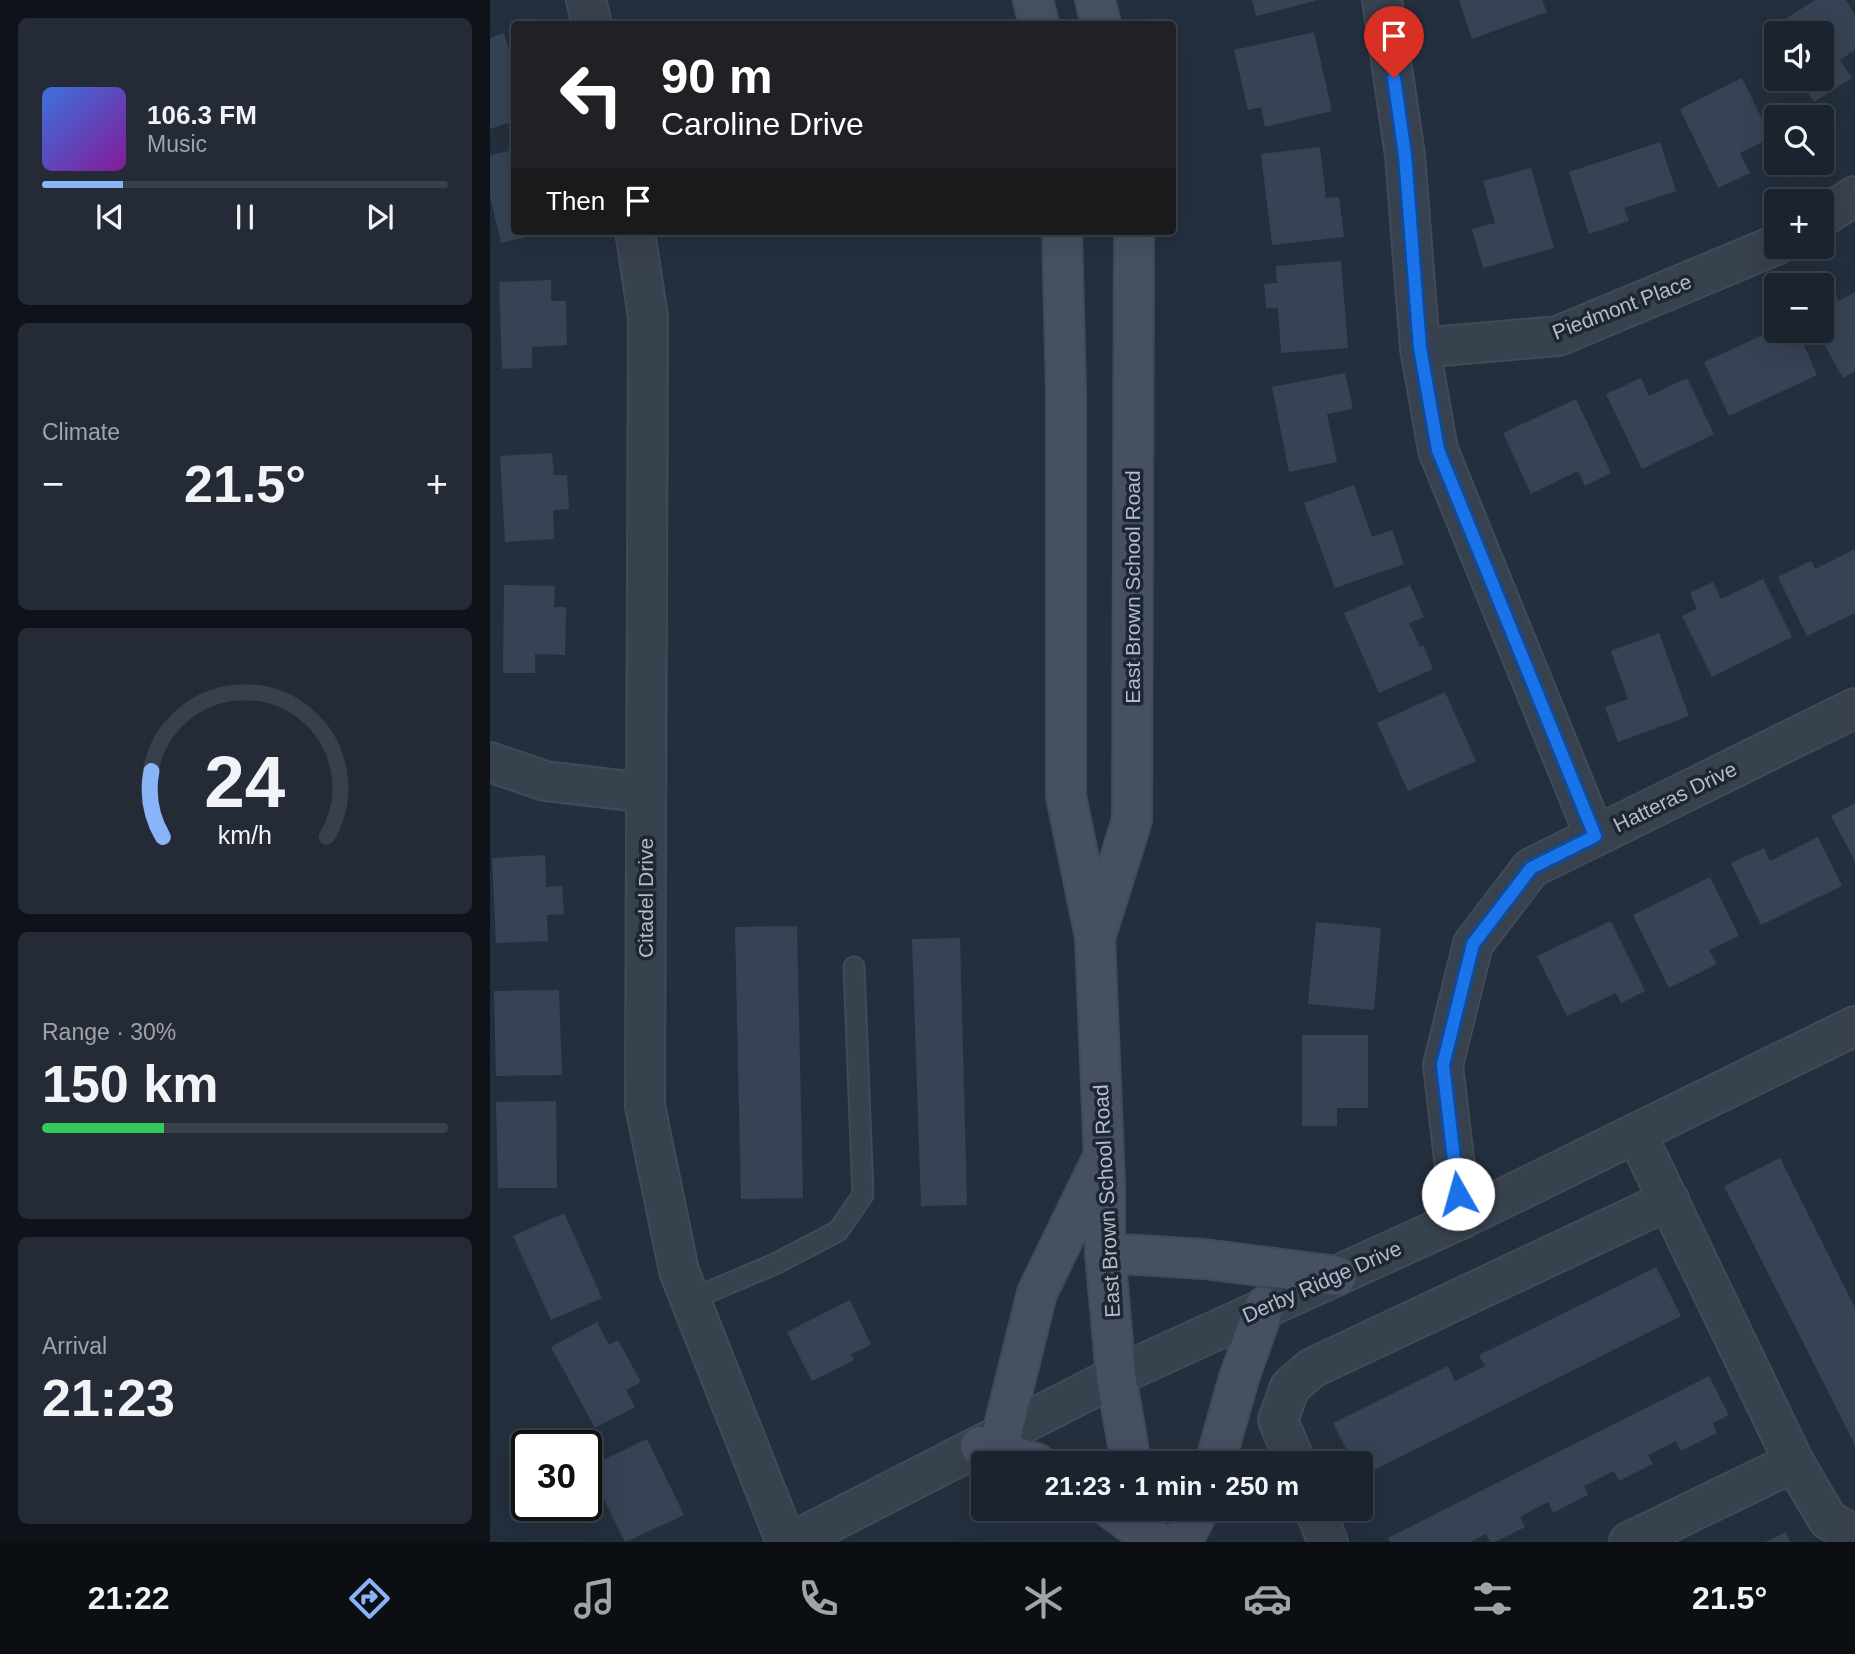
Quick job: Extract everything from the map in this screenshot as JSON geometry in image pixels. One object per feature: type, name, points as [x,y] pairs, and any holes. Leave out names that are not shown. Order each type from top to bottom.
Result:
[{"type":"main road","points":[[1033,0],[1038,21]]},
{"type":"main road","points":[[1095,0],[1100,21]]},
{"type":"main road","name":"East Brown School Road","points":[[1062,235],[1066,392],[1066,796],[1095,937],[1104,1154],[1105,1253],[1116,1376],[1129,1451]]},
{"type":"main road","name":"East Brown School Road","points":[[1095,937],[1132,820],[1134,235]]},
{"type":"main road","points":[[1013,1451],[991,1440],[1037,1293],[1104,1154]]},
{"type":"main road","points":[[1105,1253],[1204,1259],[1337,1276]]},
{"type":"main road","points":[[1218,1451],[1239,1378],[1264,1307]]},
{"type":"main road","points":[[1135,1521],[1159,1533],[1179,1521]]},
{"type":"street","points":[[586,0],[592,21]]},
{"type":"street","points":[[1382,0],[1405,155],[1420,348],[1438,450],[1595,836]]},
{"type":"street","points":[[1834,209],[1855,196]]},
{"type":"street","name":"Citadel Drive","points":[[636,235],[648,317],[645,1107],[679,1271],[786,1542]]},
{"type":"street","name":"Piedmont Place","points":[[1420,348],[1558,336],[1764,250]]},
{"type":"street","name":"Hatteras Drive","points":[[1461,1219],[1443,1065],[1473,944],[1531,868],[1855,708]]},
{"type":"street","points":[[490,762],[545,781],[646,793]]},
{"type":"street","name":"Derby Ridge Drive","points":[[792,1542],[1116,1376],[1461,1219],[1855,1026]]},
{"type":"street","points":[[1636,1133],[1794,1462],[1828,1520],[1855,1535]]},
{"type":"street","points":[[1291,1451],[1278,1420],[1290,1387],[1312,1368],[1669,1200]]},
{"type":"street","points":[[1629,1542],[1794,1462]]},
{"type":"street","points":[[1319,1521],[1328,1542]]},
{"type":"lane","points":[[690,1300],[777,1263],[838,1231],[863,1195],[854,967]]},
{"type":"building","points":[[1252,0],[1315,0],[1315,1],[1256,16]]},
{"type":"building","points":[[1459,0],[1542,0],[1547,12],[1472,39]]},
{"type":"building","points":[[1815,0],[1846,0],[1855,15],[1855,50],[1840,60],[1852,78],[1834,89],[1834,21],[1782,21]]},
{"type":"building","points":[[1314,32],[1332,111],[1265,127],[1261,107],[1248,110],[1234,50]]},
{"type":"building","points":[[504,33],[511,54],[511,122],[490,129],[490,38]]},
{"type":"building","points":[[1742,78],[1764,124],[1764,141],[1740,153],[1750,173],[1718,188],[1680,109]]},
{"type":"building","points":[[1807,91],[1831,91],[1814,102]]},
{"type":"building","points":[[1660,142],[1676,191],[1624,208],[1629,221],[1589,234],[1569,172]]},
{"type":"building","points":[[1320,147],[1326,198],[1339,197],[1344,237],[1272,245],[1261,154]]},
{"type":"building","points":[[511,151],[511,235],[534,235],[501,243],[490,196],[490,155]]},
{"type":"building","points":[[1531,168],[1554,248],[1483,268],[1472,229],[1495,223],[1483,181]]},
{"type":"building","points":[[1341,261],[1348,348],[1281,353],[1278,308],[1266,308],[1264,284],[1277,283],[1276,266]]},
{"type":"building","points":[[551,280],[551,301],[566,301],[567,345],[532,347],[532,368],[502,369],[499,282]]},
{"type":"building","points":[[1834,292],[1839,301],[1855,292],[1855,371],[1843,378],[1824,343],[1834,343]]},
{"type":"building","points":[[1764,334],[1764,343],[1803,343],[1817,375],[1729,416],[1704,362]]},
{"type":"building","points":[[1345,373],[1353,409],[1327,414],[1337,462],[1289,472],[1272,387]]},
{"type":"building","points":[[1641,378],[1649,396],[1687,378],[1714,434],[1642,469],[1606,394]]},
{"type":"building","points":[[1576,399],[1611,473],[1585,486],[1578,471],[1531,494],[1503,433]]},
{"type":"building","points":[[552,453],[554,475],[567,475],[569,509],[553,510],[554,539],[505,542],[500,456]]},
{"type":"building","points":[[1354,485],[1372,537],[1392,530],[1404,564],[1335,588],[1304,503]]},
{"type":"building","points":[[1855,549],[1855,613],[1807,636],[1778,577],[1811,561],[1815,569]]},
{"type":"building","points":[[1763,579],[1792,637],[1712,677],[1682,616],[1697,609],[1690,593],[1713,582],[1721,599]]},
{"type":"building","points":[[504,585],[555,586],[554,607],[566,607],[565,655],[535,654],[535,673],[503,673]]},
{"type":"building","points":[[1410,585],[1424,617],[1409,623],[1420,647],[1423,645],[1433,669],[1379,693],[1344,613]]},
{"type":"building","points":[[1659,633],[1689,716],[1618,742],[1605,707],[1628,699],[1611,651]]},
{"type":"building","points":[[1445,692],[1476,761],[1408,791],[1377,723]]},
{"type":"building","points":[[1855,803],[1855,861],[1831,816]]},
{"type":"building","points":[[1818,837],[1842,886],[1761,925],[1731,863],[1764,848],[1770,861]]},
{"type":"building","points":[[545,855],[546,887],[562,886],[564,914],[547,915],[548,941],[496,943],[492,858]]},
{"type":"building","points":[[1710,877],[1739,936],[1709,950],[1717,964],[1669,988],[1633,915]]},
{"type":"building","points":[[1611,921],[1645,991],[1621,1003],[1616,993],[1567,1016],[1537,956]]},
{"type":"building","points":[[1316,922],[1381,928],[1374,1010],[1308,1004]]},
{"type":"building","points":[[797,926],[803,1198],[741,1199],[735,927]]},
{"type":"building","points":[[960,938],[967,1205],[921,1206],[912,939]]},
{"type":"building","points":[[559,990],[562,1075],[496,1076],[494,991]]},
{"type":"building","points":[[1302,1035],[1368,1035],[1368,1108],[1337,1108],[1337,1126],[1302,1126]]},
{"type":"building","points":[[556,1101],[557,1188],[498,1188],[496,1102]]},
{"type":"building","points":[[1780,1158],[1855,1308],[1855,1445],[1724,1186]]},
{"type":"building","points":[[564,1213],[602,1298],[551,1320],[513,1236]]},
{"type":"building","points":[[1656,1267],[1681,1316],[1373,1470],[1373,1451],[1347,1451],[1333,1423],[1448,1366],[1455,1381],[1485,1366],[1479,1355]]},
{"type":"building","points":[[850,1300],[871,1345],[851,1354],[854,1360],[812,1381],[787,1332]]},
{"type":"building","points":[[597,1322],[609,1345],[618,1340],[641,1382],[626,1390],[635,1407],[595,1428],[551,1347]]},
{"type":"building","points":[[1709,1376],[1729,1415],[1713,1423],[1717,1433],[1681,1451],[1676,1441],[1648,1455],[1653,1464],[1619,1481],[1614,1471],[1584,1486],[1588,1495],[1553,1513],[1548,1502],[1520,1517],[1525,1527],[1495,1542],[1490,1542],[1486,1534],[1470,1542],[1390,1542],[1388,1538]]},
{"type":"building","points":[[647,1439],[684,1515],[625,1542],[602,1495],[602,1460]]},
{"type":"building","points":[[1786,1532],[1790,1542],[1765,1542]]},
{"type":"route","points":[[1394,78],[1405,155],[1420,348],[1438,450],[1595,836],[1531,868],[1473,944],[1443,1065],[1458,1194]]}]
